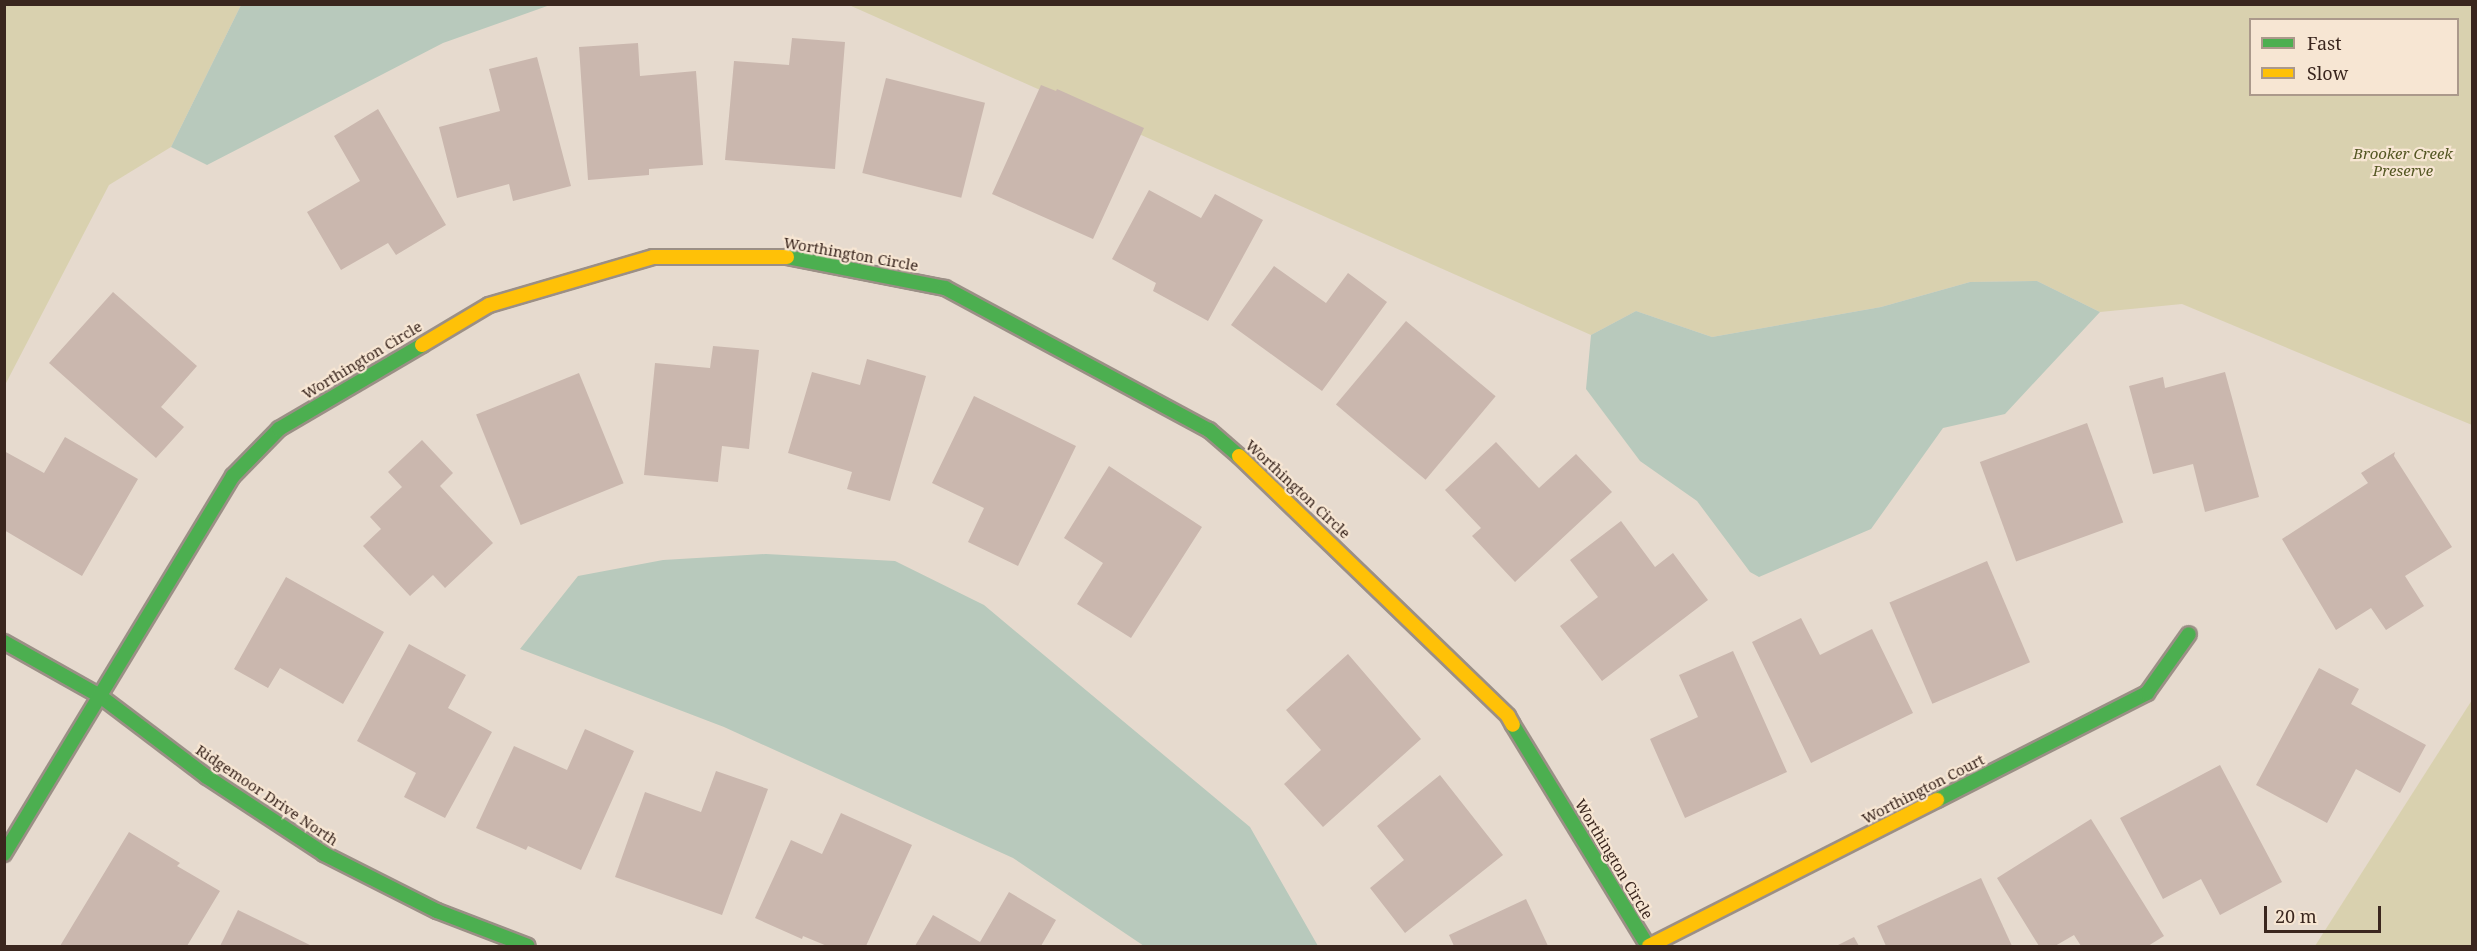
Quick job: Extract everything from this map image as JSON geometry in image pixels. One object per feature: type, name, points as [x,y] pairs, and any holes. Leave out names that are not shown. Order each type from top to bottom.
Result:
[{"type":"street","name":"Worthington Circle","points":[[4,854],[233,476],[279,429],[489,305],[653,257],[791,257],[945,288],[1209,430],[1260,474],[1508,716],[1649,946]]},
{"type":"street","name":"Worthington Court","points":[[1649,946],[2148,693],[2189,634]]},
{"type":"street","name":"Ridgemoor Drive North","points":[[4,642],[100,696],[207,777],[324,854],[437,911],[528,946]]},
{"type":"green space","points":[[5,4],[241,5],[171,147],[109,185],[5,385]]},
{"type":"green space","name":"Brooker Creek Preserve","points":[[849,5],[2472,5],[2472,425],[2182,304],[2100,312],[2037,281],[1970,282],[1881,307],[1712,337],[1636,311],[1591,335]]},
{"type":"green space","points":[[2472,700],[2472,946],[2315,946]]},
{"type":"shaded area","points":[[241,4],[550,5],[443,43],[207,165],[171,147]]},
{"type":"shaded area","points":[[2037,281],[2100,312],[2005,414],[1943,428],[1871,529],[1759,577],[1750,572],[1697,501],[1640,461],[1586,389],[1591,335],[1636,311],[1712,337],[1881,307],[1970,282]]},
{"type":"shaded area","points":[[766,554],[895,561],[984,605],[1250,827],[1318,946],[1144,946],[1013,858],[724,727],[520,649],[578,576],[663,560]]},
{"type":"building","points":[[792,38],[845,42],[835,169],[725,160],[734,61],[789,65]]},
{"type":"building","points":[[638,43],[640,76],[696,71],[703,165],[649,169],[649,175],[588,180],[579,47]]},
{"type":"building","points":[[537,57],[571,186],[513,201],[509,184],[457,198],[439,127],[500,111],[489,69]]},
{"type":"building","points":[[886,78],[985,103],[961,198],[862,173]]},
{"type":"building","points":[[1041,85],[1056,91],[1057,89],[1144,128],[1093,239],[992,194]]},
{"type":"building","points":[[378,109],[446,225],[396,255],[388,243],[341,270],[307,212],[360,181],[334,136]]},
{"type":"building","points":[[1149,190],[1201,218],[1215,194],[1263,220],[1208,321],[1153,291],[1156,283],[1112,259]]},
{"type":"building","points":[[1274,266],[1326,303],[1348,273],[1387,302],[1322,391],[1231,325]]},
{"type":"building","points":[[113,292],[197,366],[161,407],[184,427],[156,458],[49,363]]},
{"type":"building","points":[[1406,321],[1496,396],[1426,480],[1336,404]]},
{"type":"building","points":[[713,346],[759,350],[749,449],[722,446],[718,482],[644,475],[655,363],[710,368]]},
{"type":"building","points":[[867,359],[926,376],[890,501],[847,489],[852,472],[788,453],[812,372],[860,385]]},
{"type":"building","points":[[2225,372],[2259,497],[2205,512],[2193,464],[2153,474],[2129,386],[2163,377],[2165,388]]},
{"type":"building","points":[[579,373],[624,483],[521,525],[476,415]]},
{"type":"building","points":[[974,396],[1076,446],[1018,566],[968,542],[984,508],[932,483]]},
{"type":"building","points":[[2087,423],[2123,523],[2016,562],[1980,462]]},
{"type":"building","points":[[65,437],[138,479],[82,576],[4,530],[4,451],[44,473]]},
{"type":"building","points":[[422,440],[453,473],[440,486],[493,543],[445,588],[433,575],[410,596],[363,546],[381,529],[370,517],[402,487],[388,472]]},
{"type":"building","points":[[1496,442],[1539,488],[1576,454],[1612,492],[1515,582],[1472,536],[1481,528],[1445,490]]},
{"type":"building","points":[[2395,452],[2394,456],[2452,547],[2405,576],[2424,606],[2386,630],[2371,608],[2336,630],[2282,539],[2368,483],[2361,473]]},
{"type":"building","points":[[1109,466],[1202,527],[1131,638],[1077,604],[1103,563],[1064,538]]},
{"type":"building","points":[[1621,521],[1655,567],[1673,553],[1708,600],[1602,681],[1560,626],[1598,597],[1570,560]]},
{"type":"building","points":[[1987,561],[2030,662],[1932,704],[1889,602]]},
{"type":"building","points":[[286,577],[384,632],[343,704],[280,668],[268,688],[234,669]]},
{"type":"building","points":[[1801,618],[1820,655],[1872,629],[1913,713],[1811,763],[1752,642]]},
{"type":"building","points":[[409,644],[466,675],[448,708],[492,732],[445,818],[404,797],[416,773],[357,741]]},
{"type":"building","points":[[1733,651],[1787,772],[1685,818],[1650,739],[1698,717],[1679,675]]},
{"type":"building","points":[[1348,654],[1421,739],[1323,827],[1284,784],[1321,750],[1286,710]]},
{"type":"building","points":[[2319,668],[2359,689],[2351,704],[2426,745],[2400,793],[2356,769],[2327,823],[2256,785]]},
{"type":"building","points":[[585,729],[634,751],[581,870],[528,846],[526,850],[476,828],[514,746],[567,770]]},
{"type":"building","points":[[2220,765],[2282,882],[2220,915],[2201,879],[2163,899],[2120,818]]},
{"type":"building","points":[[716,771],[768,789],[722,915],[615,877],[645,792],[701,812]]},
{"type":"building","points":[[1440,775],[1503,855],[1405,933],[1370,888],[1404,860],[1377,826]]},
{"type":"building","points":[[841,813],[912,845],[866,946],[827,946],[803,936],[802,939],[755,918],[791,840],[822,854]]},
{"type":"building","points":[[2091,819],[2164,936],[2148,946],[2081,946],[2074,935],[2055,946],[2039,946],[1997,878]]},
{"type":"building","points":[[129,832],[180,863],[177,866],[220,891],[187,946],[60,946]]},
{"type":"building","points":[[1981,878],[2012,946],[1886,946],[1877,926]]},
{"type":"building","points":[[1009,892],[1056,920],[1041,946],[915,946],[933,915],[980,942]]},
{"type":"building","points":[[1526,899],[1548,946],[1454,946],[1449,935]]},
{"type":"building","points":[[238,910],[312,946],[220,946]]},
{"type":"building","points":[[1854,937],[1859,946],[1836,946]]},
{"type":"traffic: fast","points":[[787,257],[945,288],[1209,430],[1239,456]]},
{"type":"traffic: fast","points":[[4,854],[233,476],[279,429],[422,345]]},
{"type":"traffic: fast","points":[[1937,800],[2147,693],[2189,634]]},
{"type":"traffic: fast","points":[[4,642],[100,696],[207,777],[324,854],[437,911],[528,946]]},
{"type":"traffic: fast","points":[[1513,725],[1648,946]]},
{"type":"traffic: slow","points":[[422,345],[489,305],[653,257],[787,257]]},
{"type":"traffic: slow","points":[[1239,456],[1508,716],[1513,725]]},
{"type":"traffic: slow","points":[[1649,946],[1937,800]]}]
